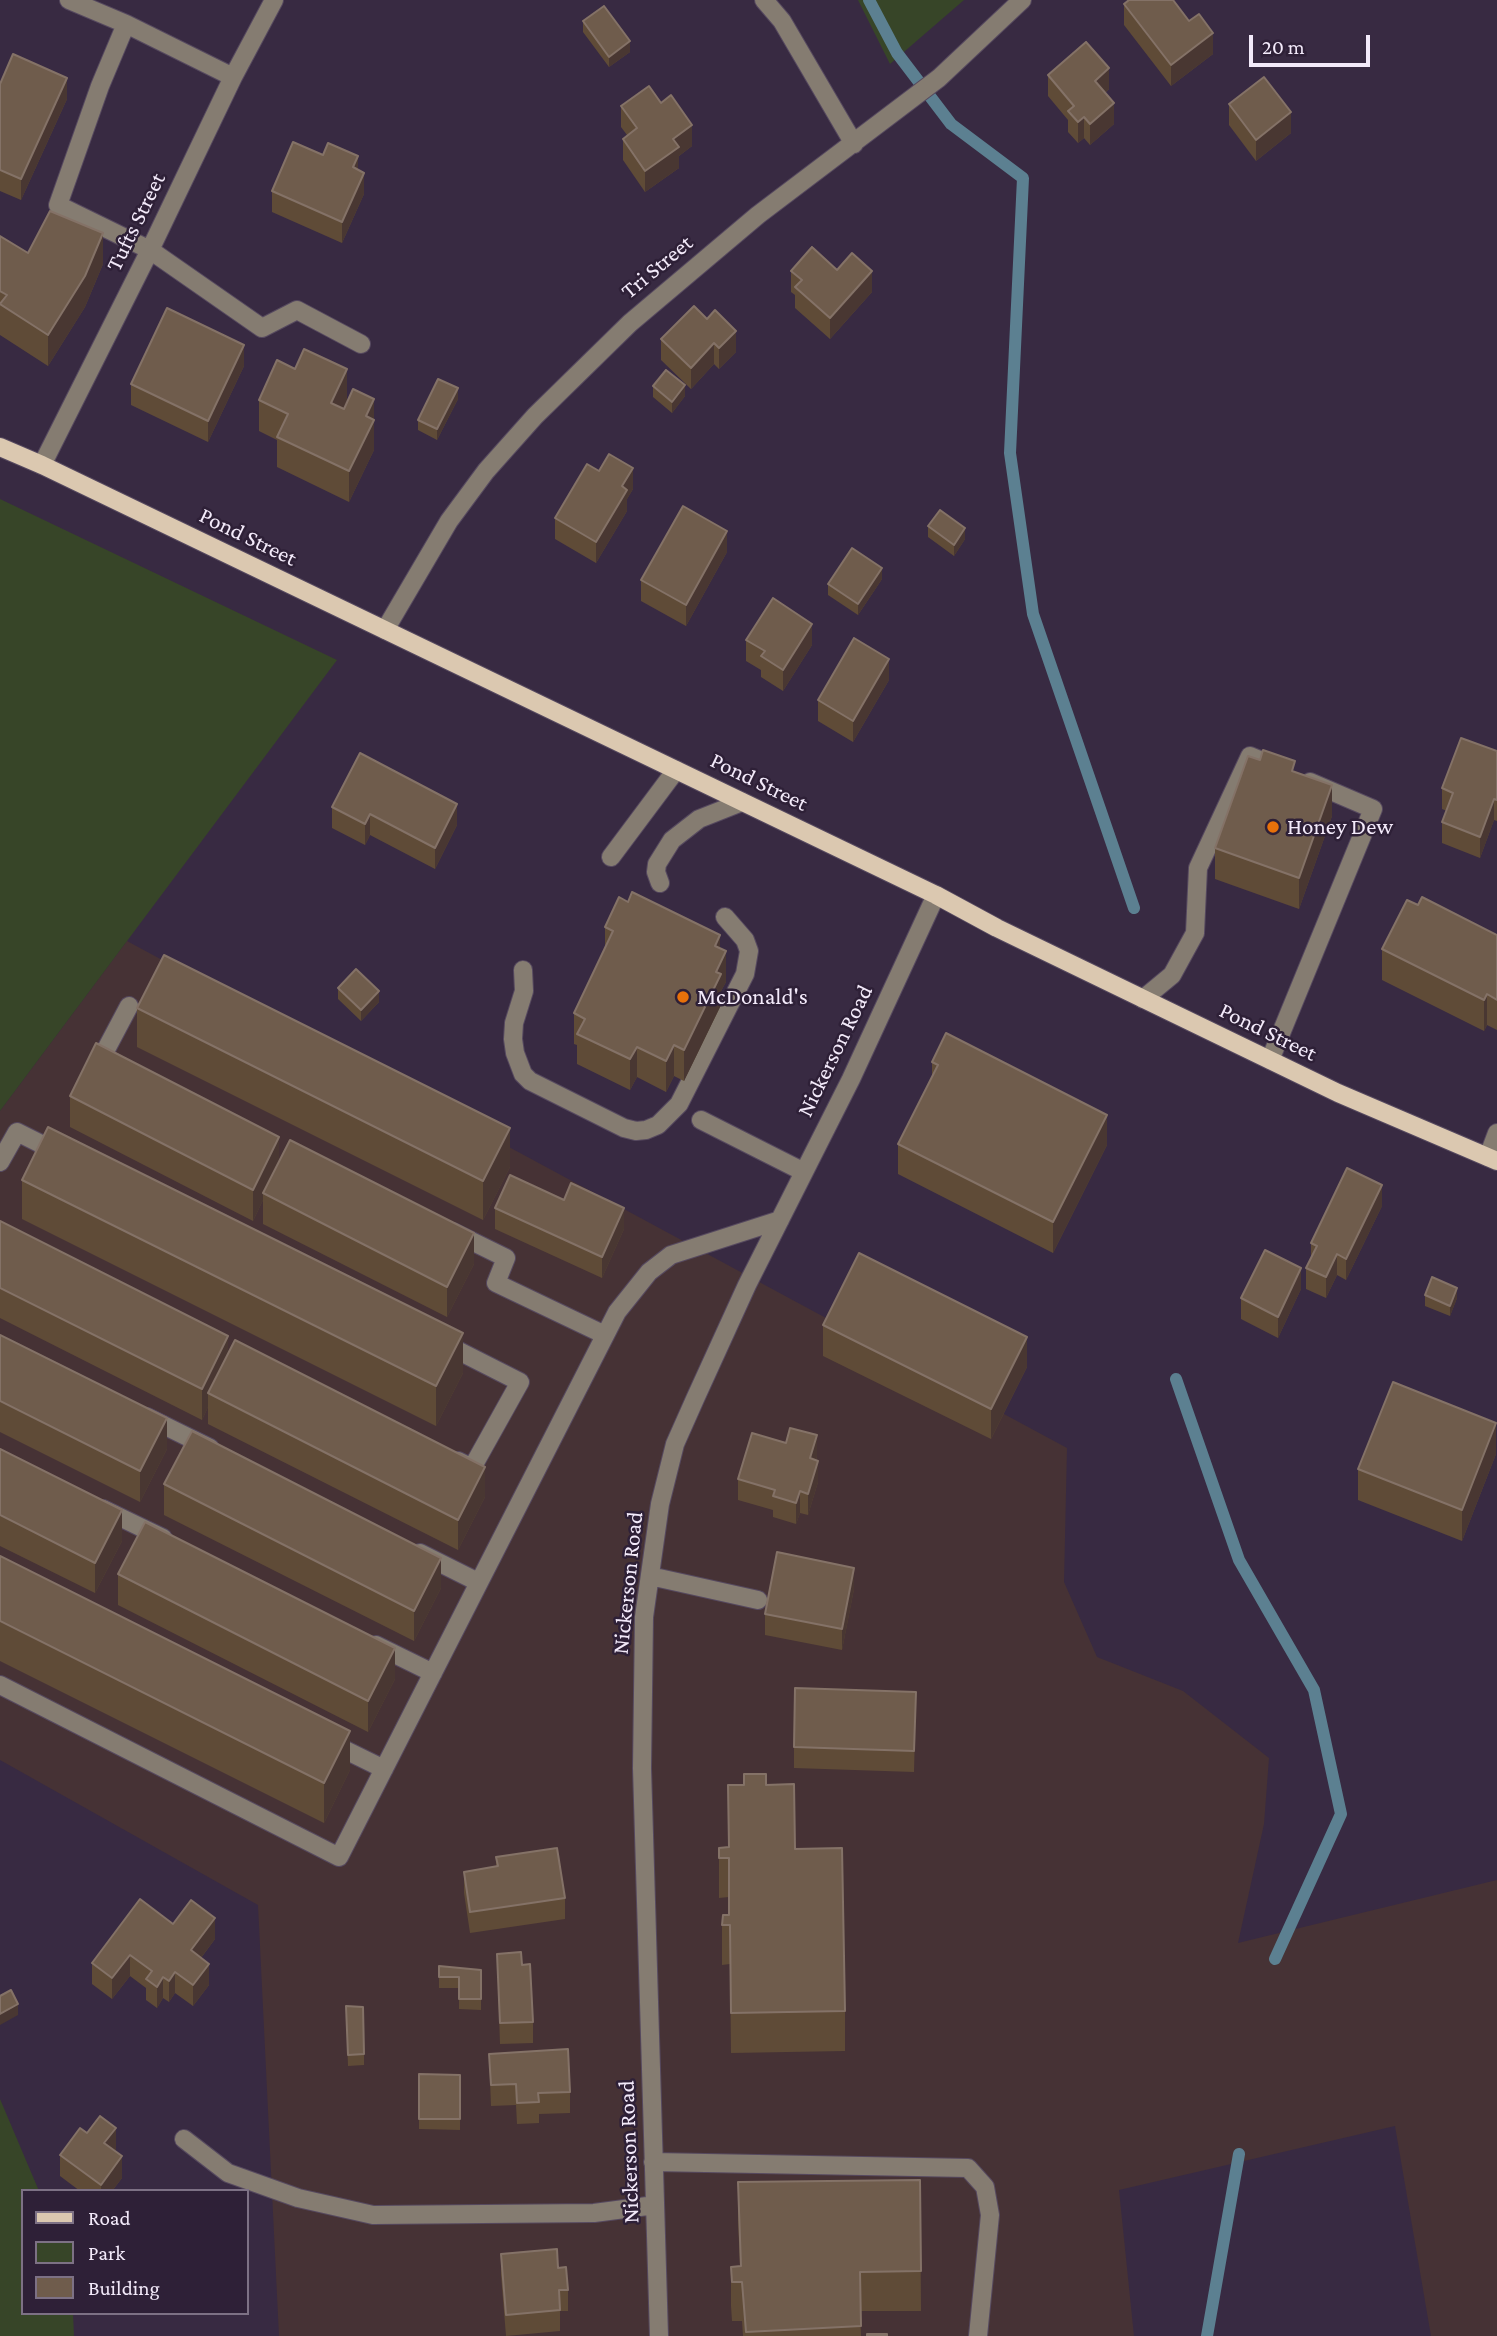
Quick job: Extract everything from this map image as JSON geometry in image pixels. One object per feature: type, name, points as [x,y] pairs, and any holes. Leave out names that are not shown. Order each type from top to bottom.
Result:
[{"type":"main road","name":"Pond Street","points":[[0,447],[676,769],[1338,1093],[1494,1157]]},
{"type":"street","points":[[69,0],[126,24],[233,77]]},
{"type":"street","name":"Tufts Street","points":[[42,465],[233,77],[274,0]]},
{"type":"street","points":[[764,0],[782,21],[853,144]]},
{"type":"street","name":"Tri Street","points":[[385,630],[449,521],[486,471],[535,416],[630,323],[758,215],[939,78],[1022,0]]},
{"type":"street","points":[[126,24],[100,86],[58,205],[150,250],[262,328],[297,310],[361,344]]},
{"type":"street","points":[[1143,999],[1172,975],[1195,933],[1198,868],[1250,755],[1373,809],[1270,1060]]},
{"type":"street","points":[[611,857],[676,769]]},
{"type":"street","points":[[660,883],[656,872],[657,864],[672,840],[699,819],[742,802]]},
{"type":"street","name":"Nickerson Road","points":[[659,2336],[642,1768],[644,1617],[660,1503],[675,1444],[747,1285],[851,1079],[936,895]]},
{"type":"street","points":[[523,970],[524,991],[514,1023],[513,1039],[523,1074],[530,1081],[625,1128],[646,1130],[658,1125],[678,1104],[746,974],[749,951],[745,940],[725,917]]},
{"type":"street","points":[[127,1069],[102,1057],[129,1006]]},
{"type":"street","points":[[701,1121],[804,1172]]},
{"type":"street","points":[[0,1162],[17,1132],[78,1163]]},
{"type":"street","points":[[1494,1157],[1497,1133]]},
{"type":"street","points":[[0,1685],[339,1857],[617,1312],[649,1272],[671,1255],[780,1220]]},
{"type":"street","points":[[432,1222],[506,1258],[496,1283],[605,1335]]},
{"type":"street","points":[[422,1333],[520,1382],[472,1468],[447,1456]]},
{"type":"street","points":[[135,1411],[221,1454]]},
{"type":"street","points":[[86,1500],[173,1543]]},
{"type":"street","points":[[405,1545],[478,1582]]},
{"type":"street","points":[[650,1576],[758,1600]]},
{"type":"street","points":[[358,1636],[433,1673]]},
{"type":"street","points":[[310,1733],[384,1769]]},
{"type":"street","points":[[184,2139],[229,2173],[298,2198],[373,2215],[594,2213],[655,2205]]},
{"type":"street","points":[[653,2162],[968,2168],[985,2187],[990,2215],[978,2336]]},
{"type":"shaded area","points":[[127,941],[1067,1448],[1064,1582],[1097,1657],[1183,1691],[1269,1758],[1264,1824],[1238,1943],[1497,1880],[1497,2336],[1431,2336],[1395,2126],[1119,2190],[1134,2336],[279,2336],[258,1905],[0,1760],[0,1111]]},
{"type":"green space","points":[[858,0],[964,0],[890,64]]},
{"type":"green space","points":[[0,499],[337,660],[0,1111]]},
{"type":"green space","points":[[0,2099],[38,2189],[21,2189],[21,2315],[73,2315],[74,2336],[0,2336]]},
{"type":"building","points":[[1129,0],[1173,0],[1189,21],[1199,14],[1213,33],[1171,65],[1124,4]]},
{"type":"building","points":[[604,6],[630,41],[609,57],[583,21]]},
{"type":"building","points":[[1086,42],[1109,68],[1095,81],[1114,103],[1090,124],[1084,117],[1078,122],[1068,111],[1074,106],[1048,75]]},
{"type":"building","points":[[13,54],[67,78],[21,179],[0,170],[0,84]]},
{"type":"building","points":[[1264,77],[1291,112],[1256,140],[1229,104]]},
{"type":"building","points":[[649,86],[661,103],[671,95],[692,125],[673,139],[679,147],[645,171],[623,139],[637,128],[621,106]]},
{"type":"building","points":[[293,142],[323,155],[328,143],[358,156],[353,167],[364,173],[342,222],[272,191]]},
{"type":"building","points":[[50,211],[103,233],[85,276],[48,335],[0,304],[7,295],[0,291],[0,236],[28,253]]},
{"type":"building","points":[[812,247],[837,270],[852,253],[872,271],[830,318],[795,287],[802,280],[791,271]]},
{"type":"building","points":[[694,306],[707,319],[715,310],[736,331],[719,348],[714,343],[691,368],[661,339]]},
{"type":"building","points":[[167,308],[244,345],[208,421],[131,384]]},
{"type":"building","points":[[304,349],[347,369],[331,403],[344,409],[353,389],[374,399],[366,416],[374,420],[349,471],[277,437],[288,414],[259,400],[277,360],[295,369]]},
{"type":"building","points":[[666,370],[685,385],[672,402],[653,386]]},
{"type":"building","points":[[438,379],[458,388],[437,429],[418,420]]},
{"type":"building","points":[[609,454],[633,468],[622,486],[627,490],[596,542],[555,518],[587,464],[599,471]]},
{"type":"building","points":[[683,506],[727,531],[686,605],[641,580]]},
{"type":"building","points":[[940,510],[965,528],[954,545],[928,526]]},
{"type":"building","points":[[852,548],[882,568],[858,604],[828,584]]},
{"type":"building","points":[[773,598],[812,624],[783,670],[761,656],[765,651],[746,640]]},
{"type":"building","points":[[854,638],[889,659],[853,721],[818,700]]},
{"type":"building","points":[[1461,738],[1497,751],[1497,800],[1494,799],[1480,837],[1442,822],[1453,793],[1442,788]]},
{"type":"building","points":[[1263,750],[1295,761],[1292,771],[1332,785],[1299,878],[1215,848],[1248,756],[1260,760]]},
{"type":"building","points":[[360,753],[457,804],[435,848],[370,814],[365,824],[332,807]]},
{"type":"building","points":[[632,892],[720,935],[715,946],[726,951],[716,972],[721,974],[684,1050],[674,1045],[666,1061],[637,1047],[630,1059],[577,1034],[585,1019],[574,1013],[613,931],[605,927],[619,897],[628,902]]},
{"type":"building","points":[[1422,897],[1497,935],[1497,1000],[1487,994],[1484,1000],[1382,949],[1407,900],[1418,905]]},
{"type":"building","points":[[164,955],[510,1128],[483,1181],[137,1008]]},
{"type":"building","points":[[356,969],[379,991],[361,1010],[338,988]]},
{"type":"building","points":[[946,1033],[1107,1115],[1053,1222],[898,1144],[938,1065],[932,1062]]},
{"type":"building","points":[[96,1043],[279,1137],[253,1190],[70,1096]]},
{"type":"building","points":[[48,1127],[463,1333],[436,1386],[22,1180]]},
{"type":"building","points":[[290,1140],[474,1233],[447,1287],[263,1193]]},
{"type":"building","points":[[1347,1168],[1382,1185],[1346,1259],[1337,1254],[1326,1277],[1306,1268],[1317,1246],[1311,1243]]},
{"type":"building","points":[[510,1175],[564,1200],[571,1183],[624,1208],[602,1257],[495,1208]]},
{"type":"building","points":[[0,1221],[228,1336],[202,1389],[0,1288]]},
{"type":"building","points":[[1265,1250],[1301,1268],[1278,1317],[1241,1298]]},
{"type":"building","points":[[859,1253],[1027,1337],[991,1409],[823,1325]]},
{"type":"building","points":[[1432,1277],[1457,1288],[1450,1306],[1425,1295]]},
{"type":"building","points":[[0,1335],[167,1418],[140,1471],[0,1401]]},
{"type":"building","points":[[235,1340],[485,1467],[458,1520],[208,1393]]},
{"type":"building","points":[[1393,1382],[1496,1423],[1462,1510],[1358,1469]]},
{"type":"building","points":[[790,1428],[817,1435],[810,1458],[818,1461],[808,1494],[800,1491],[796,1503],[773,1496],[775,1490],[738,1479],[752,1433],[786,1443]]},
{"type":"building","points":[[192,1431],[441,1558],[414,1611],[164,1484]]},
{"type":"building","points":[[0,1449],[122,1510],[95,1563],[0,1515]]},
{"type":"building","points":[[145,1522],[395,1648],[368,1701],[118,1574]]},
{"type":"building","points":[[777,1552],[854,1568],[842,1629],[765,1614]]},
{"type":"building","points":[[0,1556],[350,1731],[324,1783],[0,1621]]},
{"type":"building","points":[[795,1688],[916,1692],[914,1751],[794,1747]]},
{"type":"building","points":[[744,1774],[766,1774],[766,1785],[794,1784],[795,1849],[842,1848],[845,2011],[731,2013],[730,1925],[722,1925],[723,1915],[729,1915],[729,1858],[719,1858],[719,1848],[729,1847],[728,1785],[744,1785]]},
{"type":"building","points":[[557,1848],[565,1898],[470,1912],[464,1872],[498,1866],[496,1857]]},
{"type":"building","points":[[140,1899],[173,1924],[191,1900],[215,1918],[191,1950],[209,1964],[193,1985],[175,1972],[169,1981],[163,1977],[157,1987],[146,1979],[152,1971],[130,1955],[112,1978],[92,1963]]},
{"type":"building","points":[[521,1952],[522,1965],[530,1964],[533,2022],[500,2023],[497,1954]]},
{"type":"building","points":[[439,1966],[481,1970],[481,1999],[459,1999],[459,1977],[439,1977]]},
{"type":"building","points":[[11,1990],[18,2004],[0,2014],[0,1996]]},
{"type":"building","points":[[346,2006],[363,2007],[364,2054],[348,2055]]},
{"type":"building","points":[[568,2049],[570,2092],[538,2093],[539,2102],[517,2103],[516,2084],[491,2085],[489,2054]]},
{"type":"building","points":[[419,2074],[460,2075],[460,2119],[419,2119]]},
{"type":"building","points":[[100,2116],[116,2128],[104,2143],[122,2156],[101,2185],[60,2155],[80,2128],[87,2133]]},
{"type":"building","points":[[920,2180],[921,2271],[860,2272],[861,2326],[746,2332],[742,2282],[732,2282],[731,2267],[741,2266],[738,2182]]},
{"type":"building","points":[[557,2249],[558,2268],[566,2267],[568,2290],[559,2290],[560,2310],[506,2315],[501,2254]]},
{"type":"building","points":[[887,2334],[887,2336],[867,2336]]},
{"type":"waterway","points":[[869,0],[897,53],[951,124],[1023,178],[1010,453],[1033,614],[1134,908]]},
{"type":"waterway","points":[[1176,1379],[1239,1560],[1314,1690],[1341,1814],[1275,1959]]},
{"type":"waterway","points":[[1207,2336],[1239,2154]]},
{"type":"place","name":"Honey Dew","points":[[1273,827]]},
{"type":"place","name":"McDonald's","points":[[683,997]]}]
